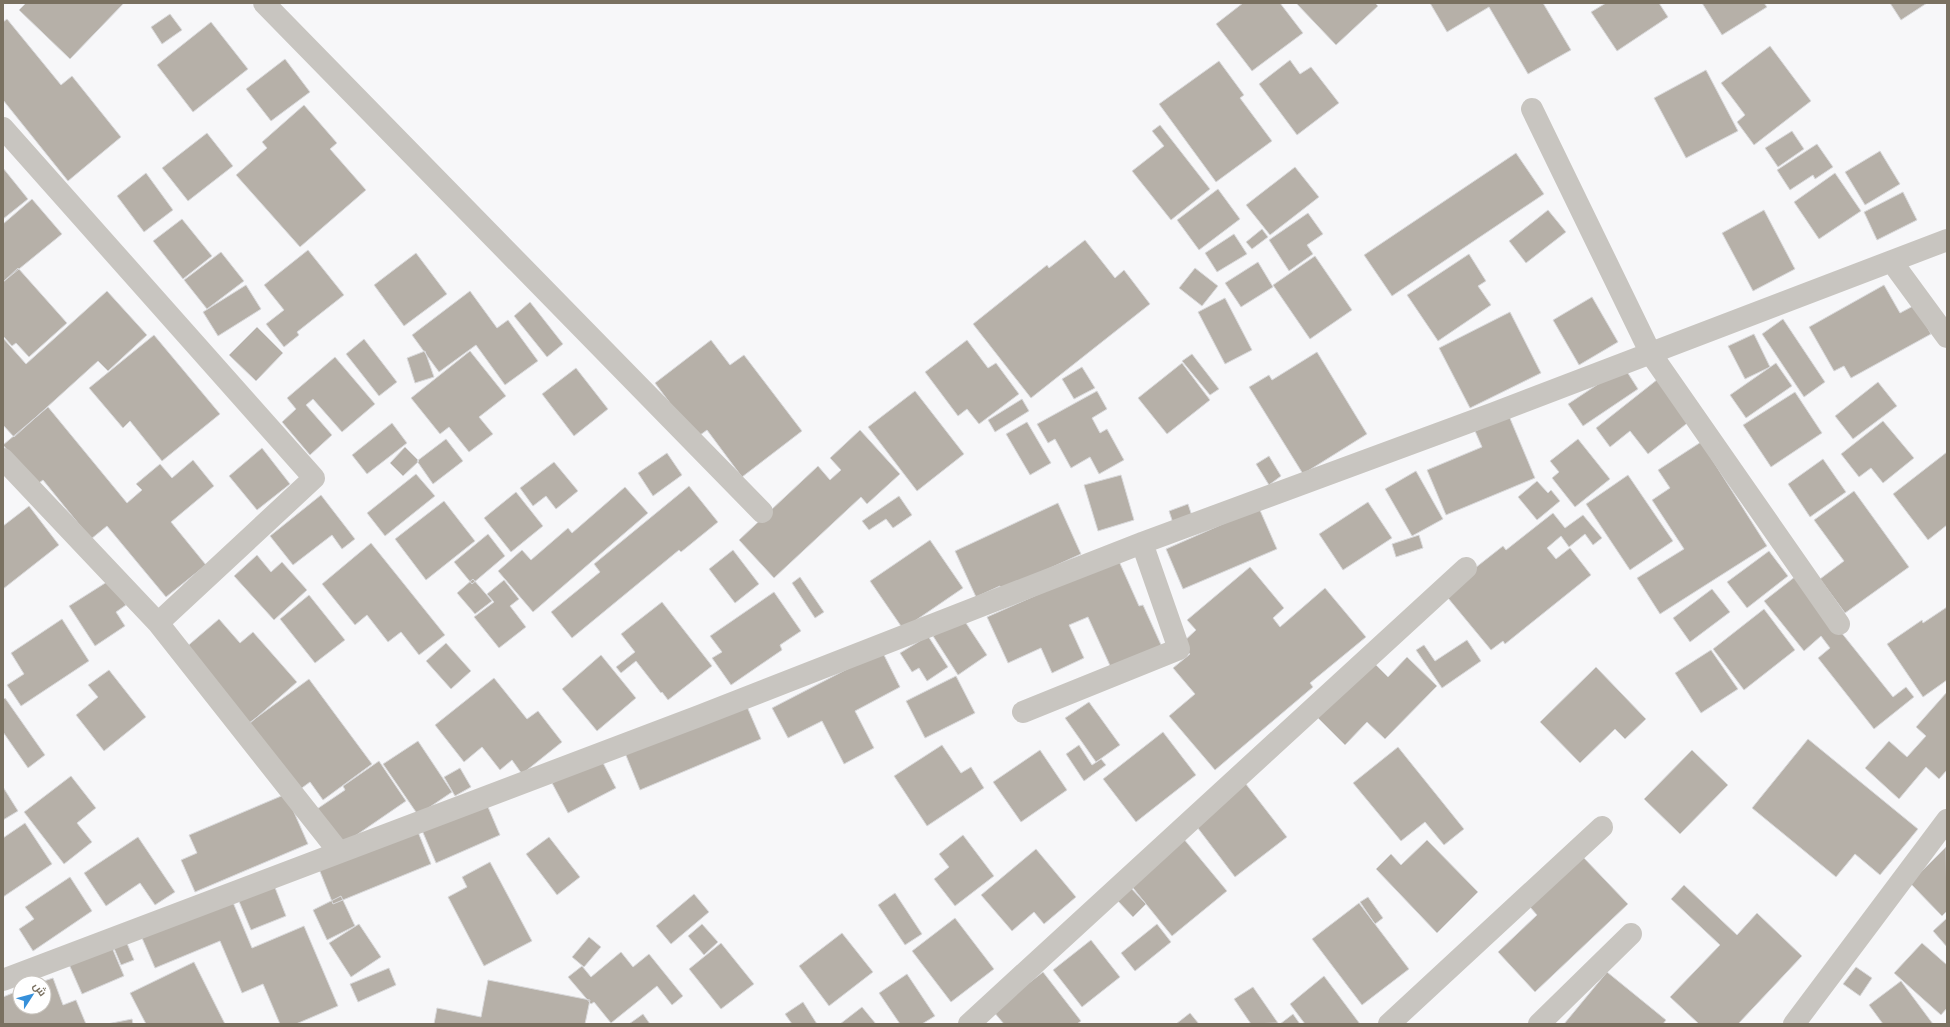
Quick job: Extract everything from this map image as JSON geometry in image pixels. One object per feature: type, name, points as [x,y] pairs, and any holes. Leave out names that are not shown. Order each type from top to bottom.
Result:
[{"type":"street","points":[[264,3],[762,512]]},
{"type":"street","points":[[1532,109],[1650,354],[1839,624]]},
{"type":"street","points":[[3,128],[314,478],[158,623]]},
{"type":"street","points":[[3,980],[699,716],[1142,542],[1650,354],[1947,240]]},
{"type":"street","points":[[1892,262],[1947,337]]},
{"type":"street","points":[[3,459],[158,623],[339,852]]},
{"type":"street","points":[[1024,712],[1179,649],[1142,542]]},
{"type":"street","points":[[969,1024],[1466,568]]},
{"type":"street","points":[[1794,1024],[1947,820]]},
{"type":"street","points":[[1389,1024],[1602,827]]},
{"type":"street","points":[[1539,1024],[1631,934]]},
{"type":"building","points":[[26,3],[124,3],[70,59],[19,10]]},
{"type":"building","points":[[1243,3],[1280,3],[1303,33],[1252,71],[1216,24]]},
{"type":"building","points":[[1296,3],[1375,3],[1378,6],[1336,45]]},
{"type":"building","points":[[1430,3],[1543,3],[1571,50],[1528,74],[1489,7],[1447,32]]},
{"type":"building","points":[[1606,3],[1659,3],[1668,17],[1617,51],[1591,12]]},
{"type":"building","points":[[1702,3],[1764,3],[1767,7],[1722,35]]},
{"type":"building","points":[[1890,3],[1927,3],[1901,20]]},
{"type":"building","points":[[170,14],[182,30],[162,44],[151,27]]},
{"type":"building","points":[[7,19],[61,85],[72,76],[121,137],[68,181],[3,100],[3,22]]},
{"type":"building","points":[[211,22],[248,69],[193,112],[157,65]]},
{"type":"building","points":[[1770,46],[1811,101],[1754,145],[1737,122],[1745,115],[1721,83]]},
{"type":"building","points":[[285,59],[310,92],[271,121],[246,89]]},
{"type":"building","points":[[1290,60],[1300,74],[1311,67],[1339,103],[1297,135],[1259,84]]},
{"type":"building","points":[[1219,61],[1244,95],[1240,98],[1272,141],[1216,182],[1159,104]]},
{"type":"building","points":[[1706,70],[1738,131],[1686,158],[1654,98]]},
{"type":"building","points":[[304,105],[337,143],[330,149],[366,190],[300,247],[236,175],[267,148],[262,142]]},
{"type":"building","points":[[1160,125],[1210,189],[1171,220],[1132,171],[1164,146],[1152,131]]},
{"type":"building","points":[[1792,131],[1804,149],[1778,167],[1765,148]]},
{"type":"building","points":[[207,133],[233,166],[188,201],[162,168]]},
{"type":"building","points":[[1817,144],[1833,167],[1815,179],[1813,175],[1790,190],[1777,170]]},
{"type":"building","points":[[1880,151],[1900,184],[1865,205],[1845,172]]},
{"type":"building","points":[[1516,153],[1544,194],[1392,296],[1364,255]]},
{"type":"building","points":[[1295,167],[1319,197],[1270,235],[1246,205]]},
{"type":"building","points":[[3,168],[28,199],[3,219]]},
{"type":"building","points":[[146,173],[173,210],[144,232],[117,196]]},
{"type":"building","points":[[1835,173],[1861,211],[1819,239],[1794,202]]},
{"type":"building","points":[[1218,189],[1240,219],[1199,250],[1177,220]]},
{"type":"building","points":[[1903,192],[1917,220],[1877,240],[1864,212]]},
{"type":"building","points":[[32,199],[62,234],[3,282],[3,224]]},
{"type":"building","points":[[1548,210],[1566,232],[1526,263],[1509,241]]},
{"type":"building","points":[[1764,210],[1795,269],[1753,291],[1722,233]]},
{"type":"building","points":[[1308,213],[1323,234],[1307,245],[1313,254],[1289,271],[1269,240]]},
{"type":"building","points":[[182,219],[212,256],[183,279],[153,241]]},
{"type":"building","points":[[1262,229],[1268,237],[1252,249],[1246,242]]},
{"type":"building","points":[[1234,234],[1247,254],[1217,272],[1205,253]]},
{"type":"building","points":[[1085,240],[1115,278],[1124,270],[1150,304],[1031,398],[973,324],[1047,265],[1049,268]]},
{"type":"building","points":[[308,250],[344,295],[297,332],[299,335],[284,347],[266,324],[284,310],[264,285]]},
{"type":"building","points":[[221,252],[244,281],[207,309],[184,280]]},
{"type":"building","points":[[416,253],[447,294],[404,326],[374,285]]},
{"type":"building","points":[[1469,254],[1486,281],[1478,286],[1491,305],[1438,341],[1407,295]]},
{"type":"building","points":[[1315,256],[1352,310],[1310,339],[1273,285]]},
{"type":"building","points":[[1258,262],[1273,287],[1241,307],[1225,283]]},
{"type":"building","points":[[18,268],[67,323],[29,357],[16,343],[12,346],[3,336],[3,282]]},
{"type":"building","points":[[1195,268],[1218,286],[1202,306],[1179,288]]},
{"type":"building","points":[[246,285],[261,309],[218,336],[203,312]]},
{"type":"building","points":[[1884,285],[1900,313],[1915,305],[1931,334],[1851,378],[1844,366],[1834,371],[1809,327]]},
{"type":"building","points":[[107,291],[147,335],[108,371],[98,361],[14,437],[3,425],[3,338],[26,364]]},
{"type":"building","points":[[470,291],[497,328],[508,320],[538,361],[505,385],[476,345],[439,372],[412,335]]},
{"type":"building","points":[[1592,297],[1618,342],[1579,365],[1553,320]]},
{"type":"building","points":[[1225,298],[1252,350],[1225,364],[1198,312]]},
{"type":"building","points":[[530,302],[563,344],[547,357],[514,316]]},
{"type":"building","points":[[1510,312],[1541,373],[1470,408],[1439,348]]},
{"type":"building","points":[[1783,319],[1825,382],[1804,397],[1762,334]]},
{"type":"building","points":[[257,327],[283,353],[256,381],[229,355]]},
{"type":"building","points":[[1754,334],[1770,367],[1745,379],[1728,346]]},
{"type":"building","points":[[154,335],[220,414],[162,461],[130,421],[123,428],[89,388]]},
{"type":"building","points":[[364,339],[397,382],[379,396],[346,354]]},
{"type":"building","points":[[711,340],[730,365],[744,355],[802,431],[742,477],[707,430],[696,438],[655,383]]},
{"type":"building","points":[[967,340],[988,368],[996,363],[1019,394],[979,424],[967,409],[958,416],[925,372]]},
{"type":"building","points":[[425,351],[434,377],[415,383],[407,358]]},
{"type":"building","points":[[470,351],[506,396],[479,417],[493,434],[469,452],[449,427],[440,434],[411,398]]},
{"type":"building","points":[[1317,352],[1367,434],[1303,474],[1249,387],[1269,375],[1272,380]]},
{"type":"building","points":[[1192,354],[1219,389],[1210,395],[1182,361]]},
{"type":"building","points":[[335,357],[375,404],[342,432],[313,399],[306,405],[332,435],[310,455],[282,422],[296,409],[287,398]]},
{"type":"building","points":[[1182,363],[1210,400],[1167,434],[1138,398]]},
{"type":"building","points":[[1776,363],[1792,386],[1746,418],[1730,395]]},
{"type":"building","points":[[1082,367],[1095,388],[1074,399],[1062,379]]},
{"type":"building","points":[[1624,367],[1638,389],[1583,426],[1568,404]]},
{"type":"building","points":[[576,368],[608,409],[574,436],[542,394]]},
{"type":"building","points":[[1658,379],[1690,421],[1648,454],[1630,431],[1610,447],[1596,428]]},
{"type":"building","points":[[1878,382],[1897,406],[1853,439],[1835,416]]},
{"type":"building","points":[[915,391],[964,454],[917,491],[868,427]]},
{"type":"building","points":[[1097,391],[1107,409],[1092,418],[1100,433],[1107,429],[1124,460],[1099,474],[1090,457],[1071,468],[1055,439],[1048,443],[1037,424]]},
{"type":"building","points":[[1795,392],[1822,433],[1771,467],[1743,425]]},
{"type":"building","points":[[1022,399],[1029,411],[995,432],[988,420]]},
{"type":"building","points":[[48,407],[127,503],[142,490],[136,484],[160,464],[172,478],[193,460],[214,486],[171,522],[206,565],[166,597],[107,526],[91,539],[43,480],[36,485],[3,445]]},
{"type":"building","points":[[1509,416],[1535,478],[1446,515],[1427,470],[1482,447],[1475,431]]},
{"type":"building","points":[[1883,421],[1914,458],[1883,483],[1871,468],[1859,477],[1841,454]]},
{"type":"building","points":[[1027,422],[1051,463],[1030,475],[1006,434]]},
{"type":"building","points":[[392,423],[407,443],[367,474],[352,455]]},
{"type":"building","points":[[860,430],[900,474],[867,504],[861,497],[774,578],[739,540],[818,466],[830,480],[841,470],[830,458]]},
{"type":"building","points":[[446,439],[463,461],[433,484],[417,461]]},
{"type":"building","points":[[1578,439],[1610,479],[1575,507],[1552,478],[1559,472],[1550,461]]},
{"type":"building","points":[[1701,442],[1767,546],[1660,614],[1637,578],[1684,549],[1652,500],[1670,488],[1658,470]]},
{"type":"building","points":[[405,447],[419,461],[403,476],[390,463]]},
{"type":"building","points":[[262,448],[290,484],[257,510],[229,476]]},
{"type":"building","points":[[1947,452],[1947,525],[1928,540],[1893,494]]},
{"type":"building","points":[[667,453],[682,475],[653,496],[638,473]]},
{"type":"building","points":[[1269,456],[1281,476],[1269,485],[1256,464]]},
{"type":"building","points":[[1823,459],[1846,492],[1810,517],[1788,484]]},
{"type":"building","points":[[554,462],[578,491],[556,509],[546,496],[533,506],[520,488]]},
{"type":"building","points":[[1416,471],[1443,519],[1412,536],[1385,489]]},
{"type":"building","points":[[416,474],[435,496],[385,536],[367,513]]},
{"type":"building","points":[[1121,475],[1134,520],[1098,531],[1084,485]]},
{"type":"building","points":[[1628,475],[1673,541],[1630,570],[1586,504]]},
{"type":"building","points":[[1537,481],[1548,493],[1551,490],[1560,501],[1537,520],[1518,497]]},
{"type":"building","points":[[689,486],[718,522],[681,552],[679,550],[572,638],[551,612],[600,572],[594,564]]},
{"type":"building","points":[[625,487],[648,513],[533,612],[498,571],[522,550],[531,560],[568,528],[572,533]]},
{"type":"building","points":[[1854,491],[1909,567],[1845,613],[1820,579],[1844,561],[1814,520]]},
{"type":"building","points":[[516,492],[543,526],[511,552],[484,518]]},
{"type":"building","points":[[321,495],[355,539],[342,549],[332,535],[293,565],[270,536]]},
{"type":"building","points":[[899,496],[912,515],[893,528],[886,519],[869,530],[862,521]]},
{"type":"building","points":[[444,501],[475,541],[426,580],[395,539]]},
{"type":"building","points":[[1368,502],[1392,538],[1343,570],[1319,534]]},
{"type":"building","points":[[1058,503],[1081,554],[1002,590],[1000,586],[976,597],[955,551]]},
{"type":"building","points":[[1188,504],[1192,516],[1173,523],[1169,511]]},
{"type":"building","points":[[29,506],[59,545],[3,589],[3,526]]},
{"type":"building","points":[[1259,508],[1277,549],[1183,589],[1166,549]]},
{"type":"building","points":[[1553,513],[1565,528],[1583,515],[1602,538],[1593,545],[1585,534],[1569,547],[1561,536],[1547,548],[1556,559],[1570,548],[1591,575],[1505,644],[1503,641],[1491,650],[1448,598],[1456,583],[1503,546],[1506,550]]},
{"type":"building","points":[[488,534],[505,556],[472,584],[454,562]]},
{"type":"building","points":[[1419,535],[1423,548],[1396,557],[1392,544]]},
{"type":"building","points":[[930,540],[963,588],[903,629],[870,581]]},
{"type":"building","points":[[371,543],[445,635],[419,655],[401,632],[388,642],[367,615],[355,625],[322,584]]},
{"type":"building","points":[[733,550],[759,584],[735,603],[709,569]]},
{"type":"building","points":[[1769,551],[1788,576],[1747,608],[1727,582]]},
{"type":"building","points":[[257,555],[271,572],[282,562],[307,590],[274,620],[234,576]]},
{"type":"building","points":[[1118,559],[1139,606],[1143,605],[1162,647],[1112,670],[1088,617],[1069,625],[1084,658],[1052,673],[1041,648],[1008,663],[987,617]]},
{"type":"building","points":[[1250,567],[1284,608],[1273,618],[1280,627],[1325,588],[1366,637],[1310,683],[1313,687],[1215,770],[1169,716],[1195,694],[1173,668],[1190,654],[1181,644],[1196,630],[1187,620]]},
{"type":"building","points":[[1796,576],[1893,697],[1906,687],[1914,697],[1874,729],[1818,658],[1830,648],[1821,636],[1804,651],[1764,601]]},
{"type":"building","points":[[800,577],[824,612],[815,618],[792,583]]},
{"type":"building","points":[[473,579],[492,601],[475,614],[457,593]]},
{"type":"building","points":[[110,580],[126,605],[116,612],[125,626],[95,646],[69,606]]},
{"type":"building","points":[[504,580],[519,599],[510,606],[526,627],[499,648],[474,617],[494,602],[487,594]]},
{"type":"building","points":[[1712,589],[1730,612],[1690,642],[1673,618]]},
{"type":"building","points":[[774,592],[801,631],[780,645],[782,650],[731,685],[712,658],[722,652],[710,636]]},
{"type":"building","points":[[309,595],[345,640],[315,663],[280,619]]},
{"type":"building","points":[[662,602],[712,666],[668,700],[636,661],[621,673],[616,667],[635,652],[621,634]]},
{"type":"building","points":[[1947,607],[1947,680],[1923,697],[1887,644],[1922,620],[1923,623]]},
{"type":"building","points":[[1764,609],[1795,650],[1744,690],[1713,649]]},
{"type":"building","points":[[962,617],[987,655],[958,675],[933,636]]},
{"type":"building","points":[[62,619],[89,661],[21,706],[7,685],[24,674],[11,653]]},
{"type":"building","points":[[219,619],[240,643],[253,632],[297,682],[249,724],[184,649]]},
{"type":"building","points":[[928,636],[948,667],[927,681],[919,668],[912,672],[900,653]]},
{"type":"building","points":[[1467,640],[1481,661],[1442,688],[1416,650],[1424,645],[1435,661]]},
{"type":"building","points":[[446,643],[471,671],[451,689],[426,661]]},
{"type":"building","points":[[1711,650],[1738,689],[1701,713],[1675,673]]},
{"type":"building","points":[[882,651],[900,687],[855,711],[874,748],[844,764],[822,721],[788,738],[772,708]]},
{"type":"building","points":[[601,655],[636,698],[597,731],[562,689]]},
{"type":"building","points":[[1368,657],[1388,677],[1407,657],[1437,686],[1385,739],[1367,722],[1345,745],[1313,713]]},
{"type":"building","points":[[1596,667],[1646,719],[1625,739],[1615,729],[1580,763],[1540,722]]},
{"type":"building","points":[[109,670],[146,717],[104,751],[76,715],[98,697],[88,685]]},
{"type":"building","points":[[956,676],[975,713],[925,738],[906,701]]},
{"type":"building","points":[[494,678],[527,719],[538,711],[562,742],[522,774],[512,760],[500,770],[482,747],[464,762],[435,725]]},
{"type":"building","points":[[309,679],[372,764],[323,800],[310,782],[295,793],[245,726]]},
{"type":"building","points":[[1947,692],[1947,770],[1939,779],[1926,767],[1899,799],[1865,768],[1889,741],[1907,757],[1926,736],[1916,727]]},
{"type":"building","points":[[5,698],[45,755],[28,768],[3,732],[3,700]]},
{"type":"building","points":[[745,702],[761,739],[640,790],[625,753]]},
{"type":"building","points":[[1089,702],[1120,745],[1096,762],[1065,718]]},
{"type":"building","points":[[1163,732],[1196,775],[1136,822],[1103,779]]},
{"type":"building","points":[[1808,739],[1918,829],[1880,875],[1855,854],[1836,877],[1752,808]]},
{"type":"building","points":[[418,741],[452,792],[418,815],[383,764]]},
{"type":"building","points":[[942,745],[961,773],[971,767],[984,788],[927,826],[894,776]]},
{"type":"building","points":[[1079,745],[1092,765],[1101,759],[1106,765],[1084,781],[1066,754]]},
{"type":"building","points":[[1398,747],[1464,829],[1444,845],[1425,822],[1401,841],[1353,783]]},
{"type":"building","points":[[1040,750],[1067,790],[1021,822],[993,782]]},
{"type":"building","points":[[1692,750],[1728,785],[1680,834],[1644,799]]},
{"type":"building","points":[[600,757],[616,788],[568,813],[552,783]]},
{"type":"building","points":[[379,761],[406,801],[339,847],[314,811],[345,790],[343,786]]},
{"type":"building","points":[[460,768],[471,787],[455,796],[444,777]]},
{"type":"building","points":[[71,776],[96,808],[77,823],[92,842],[64,864],[24,812]]},
{"type":"building","points":[[1242,779],[1287,837],[1235,877],[1191,819]]},
{"type":"building","points":[[3,787],[18,811],[3,820]]},
{"type":"building","points":[[286,794],[308,844],[195,892],[181,860],[197,853],[189,835]]},
{"type":"building","points":[[485,800],[500,835],[436,863],[421,828]]},
{"type":"building","points":[[25,823],[52,864],[3,897],[3,838]]},
{"type":"building","points":[[416,827],[431,864],[333,904],[319,869]]},
{"type":"building","points":[[963,835],[994,876],[955,906],[934,879],[949,867],[939,854]]},
{"type":"building","points":[[138,837],[175,892],[155,905],[140,883],[106,906],[84,873]]},
{"type":"building","points":[[549,837],[580,877],[557,895],[526,854]]},
{"type":"building","points":[[1183,838],[1227,891],[1172,936],[1129,883]]},
{"type":"building","points":[[1427,840],[1478,892],[1437,933],[1376,869],[1391,854],[1401,865]]},
{"type":"building","points":[[1946,847],[1947,911],[1942,916],[1910,883]]},
{"type":"building","points":[[1036,849],[1076,897],[1044,924],[1034,912],[1012,931],[981,895]]},
{"type":"building","points":[[1583,857],[1628,904],[1535,992],[1498,952],[1537,915],[1530,907]]},
{"type":"building","points":[[490,862],[532,941],[484,966],[448,897],[467,887],[462,877]]},
{"type":"building","points":[[70,877],[92,911],[33,951],[19,929],[34,919],[25,907]]},
{"type":"building","points":[[274,885],[286,916],[251,930],[238,899]]},
{"type":"building","points":[[1684,885],[1737,935],[1757,913],[1802,956],[1738,1024],[1699,1024],[1670,997],[1720,945],[1671,899]]},
{"type":"building","points":[[1129,886],[1146,904],[1133,917],[1116,899]]},
{"type":"building","points":[[895,893],[922,934],[905,945],[878,905]]},
{"type":"building","points":[[694,894],[709,912],[671,944],[656,926]]},
{"type":"building","points":[[341,896],[355,926],[327,940],[313,910]]},
{"type":"building","points":[[1368,897],[1383,918],[1375,924],[1360,902]]},
{"type":"building","points":[[232,900],[252,948],[304,926],[338,1006],[296,1024],[280,1024],[263,984],[242,993],[220,941],[155,968],[142,938]]},
{"type":"building","points":[[1359,903],[1409,969],[1362,1005],[1312,939]]},
{"type":"building","points":[[955,918],[994,969],[951,1002],[912,951]]},
{"type":"building","points":[[1947,918],[1947,947],[1933,931]]},
{"type":"building","points":[[359,924],[381,957],[351,977],[329,943]]},
{"type":"building","points":[[702,924],[718,942],[704,955],[688,936]]},
{"type":"building","points":[[1157,924],[1171,942],[1135,971],[1121,953]]},
{"type":"building","points":[[842,933],[873,972],[829,1006],[799,966]]},
{"type":"building","points":[[589,937],[601,947],[584,967],[572,957]]},
{"type":"building","points":[[1091,940],[1120,977],[1082,1007],[1053,970]]},
{"type":"building","points":[[126,941],[134,960],[121,965],[113,946]]},
{"type":"building","points":[[721,943],[754,984],[721,1009],[689,969]]},
{"type":"building","points":[[1922,943],[1947,965],[1947,1008],[1941,1015],[1894,973]]},
{"type":"building","points":[[111,945],[124,976],[82,994],[68,962]]},
{"type":"building","points":[[621,952],[633,967],[649,954],[683,996],[672,1005],[657,986],[611,1023],[594,1002],[591,1004],[568,977],[582,966],[591,977]]},
{"type":"building","points":[[194,962],[225,1024],[146,1024],[130,993]]},
{"type":"building","points":[[1856,967],[1872,978],[1860,996],[1843,984]]},
{"type":"building","points":[[389,968],[396,985],[358,1002],[350,984]]},
{"type":"building","points":[[1043,972],[1081,1021],[1077,1024],[1004,1024],[993,1011]]},
{"type":"building","points":[[1607,972],[1666,1020],[1663,1024],[1564,1024]]},
{"type":"building","points":[[907,974],[935,1016],[922,1024],[900,1024],[879,993]]},
{"type":"building","points":[[1324,976],[1360,1024],[1305,1024],[1290,1004]]},
{"type":"building","points":[[52,978],[63,1005],[76,1000],[86,1024],[3,1024],[3,997],[12,993],[12,1015],[52,1015]]},
{"type":"building","points":[[488,980],[590,1000],[585,1024],[434,1024],[437,1008],[481,1017]]},
{"type":"building","points":[[1901,981],[1933,1024],[1883,1024],[1869,1005]]},
{"type":"building","points":[[1253,987],[1278,1023],[1251,1024],[1234,999]]},
{"type":"building","points":[[803,1002],[817,1024],[792,1024],[785,1014]]},
{"type":"building","points":[[862,1007],[876,1024],[840,1024]]},
{"type":"building","points":[[1190,1013],[1199,1024],[1176,1024]]},
{"type":"building","points":[[643,1014],[650,1024],[629,1024]]},
{"type":"building","points":[[1293,1014],[1300,1024],[1280,1024]]},
{"type":"building","points":[[132,1019],[133,1024],[107,1024]]}]
